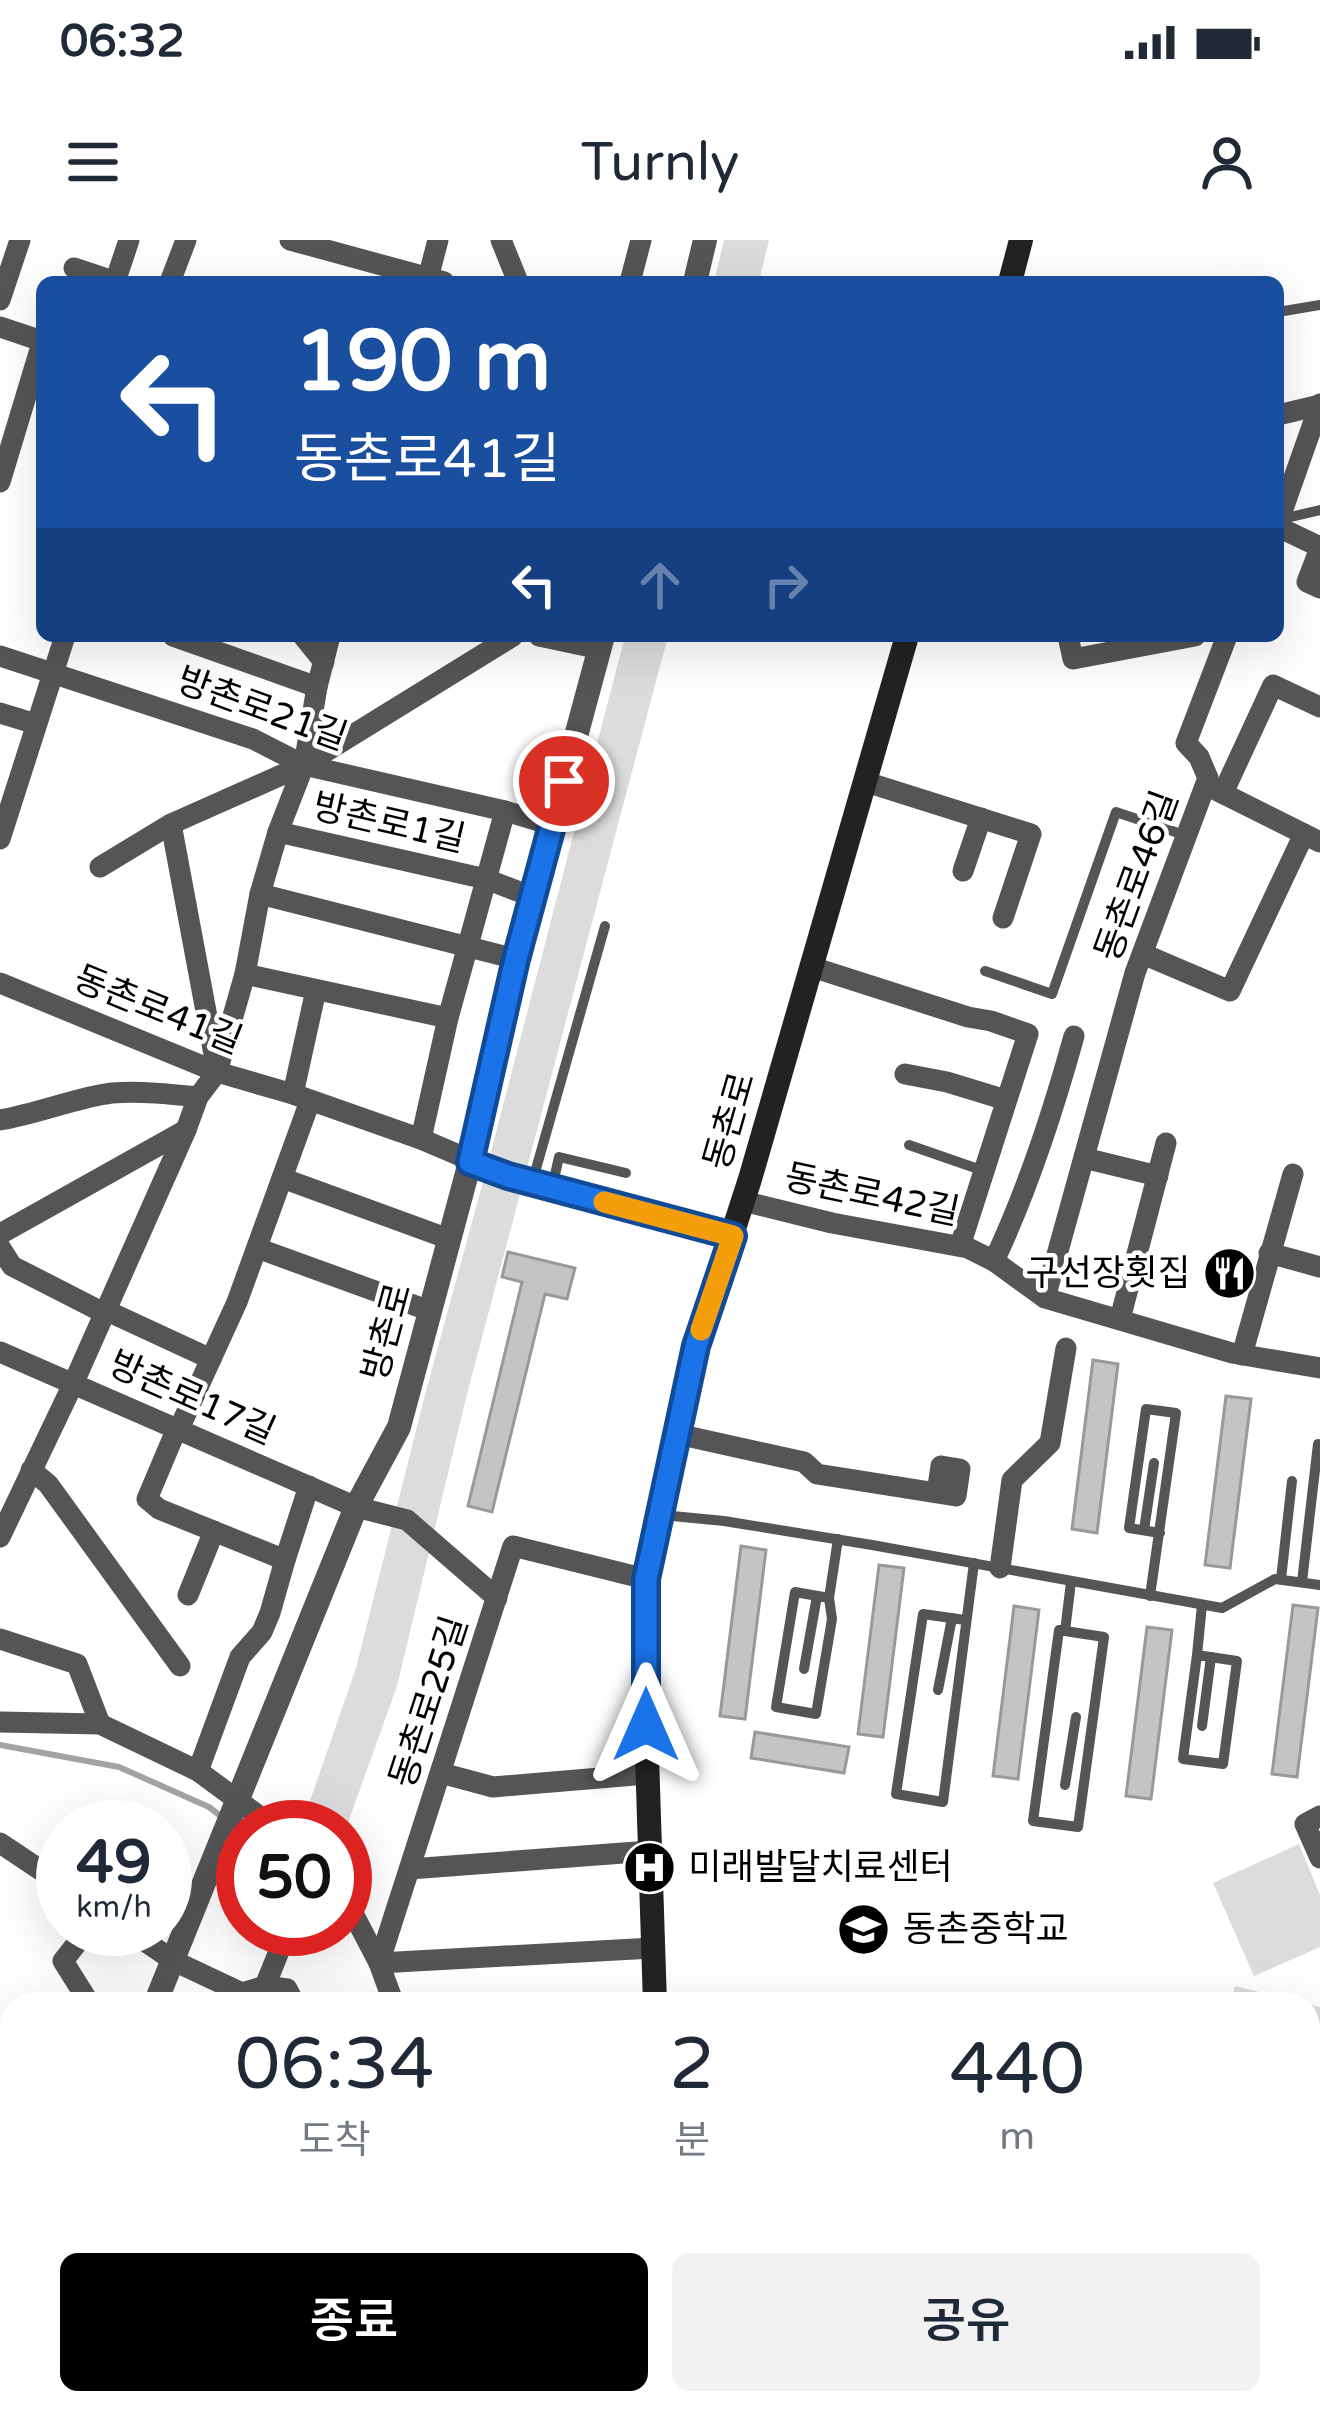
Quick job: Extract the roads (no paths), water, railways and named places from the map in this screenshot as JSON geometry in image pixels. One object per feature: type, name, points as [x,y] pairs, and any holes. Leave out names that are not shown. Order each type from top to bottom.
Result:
[{"type":"main road","points":[[1012,276],[1021,240]]},
{"type":"main road","name":"동촌로","points":[[655,1992],[646,1579],[696,1346],[733,1236],[905,642]]},
{"type":"street","points":[[0,300],[20,240]]},
{"type":"street","points":[[117,276],[129,240]]},
{"type":"street","points":[[172,276],[186,240]]},
{"type":"street","points":[[290,240],[419,276]]},
{"type":"street","points":[[434,276],[438,240]]},
{"type":"street","points":[[501,240],[516,276]]},
{"type":"street","points":[[632,276],[641,240]]},
{"type":"street","points":[[696,276],[705,240]]},
{"type":"street","points":[[74,268],[97,276]]},
{"type":"street","points":[[0,326],[36,340]]},
{"type":"street","points":[[0,482],[36,362]]},
{"type":"street","points":[[1284,414],[1320,405]]},
{"type":"street","points":[[1284,508],[1320,405]]},
{"type":"street","points":[[1284,525],[1320,547],[1307,582],[1320,588]]},
{"type":"street","points":[[0,839],[6,798],[63,642]]},
{"type":"street","points":[[190,642],[317,687]]},
{"type":"street","points":[[308,642],[323,662]]},
{"type":"street","name":"방촌로1길","points":[[0,1537],[74,1382],[198,1097],[217,1072],[260,894],[304,765],[328,642]]},
{"type":"street","points":[[304,765],[503,642]]},
{"type":"street","points":[[1069,642],[1072,659],[1163,642]]},
{"type":"street","name":"동촌로46길","points":[[1084,1158],[1143,954],[1187,836],[1215,789],[1186,743],[1225,642]]},
{"type":"street","name":"방촌로","points":[[238,1800],[356,1507],[398,1427],[601,643]]},
{"type":"street","name":"방촌로21길","points":[[0,656],[254,739],[304,765],[552,825]]},
{"type":"street","points":[[1143,954],[1230,992],[1312,838],[1215,789],[1273,685],[1320,707]]},
{"type":"street","points":[[0,713],[36,724]]},
{"type":"street","name":"방촌로1길","points":[[100,867],[172,824],[304,765]]},
{"type":"street","points":[[866,782],[1030,833],[1003,918]]},
{"type":"street","points":[[421,1139],[448,1018],[505,811]]},
{"type":"street","points":[[963,871],[980,818]]},
{"type":"street","points":[[172,824],[217,1072]]},
{"type":"street","name":"방촌로1길","points":[[278,832],[486,879],[533,897]]},
{"type":"street","points":[[260,894],[516,959]]},
{"type":"street","points":[[812,967],[1028,1034],[960,1246]]},
{"type":"street","points":[[244,974],[448,1018]]},
{"type":"street","name":"동촌로41길","points":[[0,983],[217,1072],[421,1139],[470,1162],[733,1236]]},
{"type":"street","points":[[284,1560],[159,1509],[147,1499],[237,1302],[282,1178],[301,1098],[316,990]]},
{"type":"street","points":[[994,1261],[1042,1140],[1074,1036]]},
{"type":"street","points":[[905,1075],[1006,1100]]},
{"type":"street","points":[[0,1120],[108,1094],[198,1097]]},
{"type":"street","points":[[0,1234],[187,1130]]},
{"type":"street","points":[[1120,1319],[1166,1144]]},
{"type":"street","points":[[1046,1298],[1084,1158],[1157,1176]]},
{"type":"street","points":[[1242,1354],[1293,1174]]},
{"type":"street","points":[[282,1178],[449,1239]]},
{"type":"street","name":"동촌로42길","points":[[743,1201],[960,1246],[994,1261],[1046,1298],[1242,1354],[1320,1368]]},
{"type":"street","points":[[0,1246],[12,1266],[212,1359]]},
{"type":"street","points":[[257,1248],[430,1311]]},
{"type":"street","points":[[1270,1253],[1320,1267]]},
{"type":"street","points":[[1000,1568],[1012,1480],[1050,1443],[1066,1348]]},
{"type":"street","name":"방촌로17길","points":[[0,1352],[356,1507]]},
{"type":"street","points":[[677,1434],[804,1462],[817,1474],[937,1493]]},
{"type":"street","points":[[31,1470],[48,1484],[180,1666]]},
{"type":"street","points":[[198,1771],[240,1657],[262,1632],[309,1486]]},
{"type":"street","name":"동촌로25길","points":[[356,1507],[407,1520],[497,1598]]},
{"type":"street","points":[[188,1595],[214,1532]]},
{"type":"street","name":"동촌로25길","points":[[379,1963],[513,1546],[646,1579]]},
{"type":"street","points":[[0,1639],[76,1664],[100,1724]]},
{"type":"street","points":[[0,1722],[100,1724],[198,1771],[237,1800]]},
{"type":"street","points":[[441,1773],[493,1787],[647,1774]]},
{"type":"street","points":[[1320,1816],[1305,1824],[1320,1858]]},
{"type":"street","points":[[2,1848],[36,1869]]},
{"type":"street","points":[[410,1870],[650,1851]]},
{"type":"street","name":"방촌로","points":[[160,1992],[216,1856]]},
{"type":"street","points":[[379,1963],[653,1948]]},
{"type":"street","points":[[372,1950],[390,1992]]},
{"type":"street","points":[[67,1956],[63,1961],[82,1992]]},
{"type":"street","points":[[167,1956],[240,1992]]},
{"type":"street","points":[[244,1992],[268,1980],[277,1956]]},
{"type":"street","points":[[268,1980],[289,1992]]},
{"type":"lane","points":[[1284,311],[1320,305]]},
{"type":"lane","points":[[1284,521],[1320,510]]},
{"type":"lane","points":[[985,971],[1052,994],[1116,812],[1187,836]]},
{"type":"lane","points":[[542,1185],[605,926]]},
{"type":"lane","points":[[909,1145],[984,1171]]},
{"type":"lane","points":[[542,1185],[559,1156],[626,1173]]},
{"type":"lane","points":[[1150,1596],[1160,1533],[1176,1413],[1146,1408],[1129,1528],[1160,1533]]},
{"type":"lane","points":[[1302,1582],[1318,1444]]},
{"type":"lane","points":[[1144,1530],[1154,1463]]},
{"type":"lane","points":[[1281,1580],[1292,1481]]},
{"type":"lane","points":[[659,1515],[724,1520],[1222,1608],[1275,1579],[1320,1585]]},
{"type":"lane","points":[[804,1669],[838,1539]]},
{"type":"lane","points":[[938,1690],[974,1563]]},
{"type":"lane","points":[[1065,1631],[1071,1582]]},
{"type":"lane","points":[[795,1592],[823,1597],[832,1619],[816,1714],[776,1708],[795,1592]]},
{"type":"lane","points":[[1202,1605],[1202,1726]]},
{"type":"lane","points":[[923,1614],[958,1619],[966,1636],[943,1802],[896,1795],[923,1614]]},
{"type":"lane","points":[[1059,1630],[1104,1636],[1078,1827],[1033,1821],[1048,1712],[1059,1630]]},
{"type":"lane","points":[[1204,1656],[1237,1661],[1223,1764],[1183,1759],[1204,1656]]},
{"type":"lane","points":[[1048,1712],[1092,1719]]},
{"type":"lane","points":[[1065,1785],[1076,1717]]},
{"type":"waterway","points":[[0,1745],[119,1767],[216,1812]]},
{"type":"place","name":"구선장횟집","points":[[1230,1273]]},
{"type":"place","name":"미래발달치료센터","points":[[649,1867]]},
{"type":"place","name":"동촌중학교","points":[[864,1929]]}]
